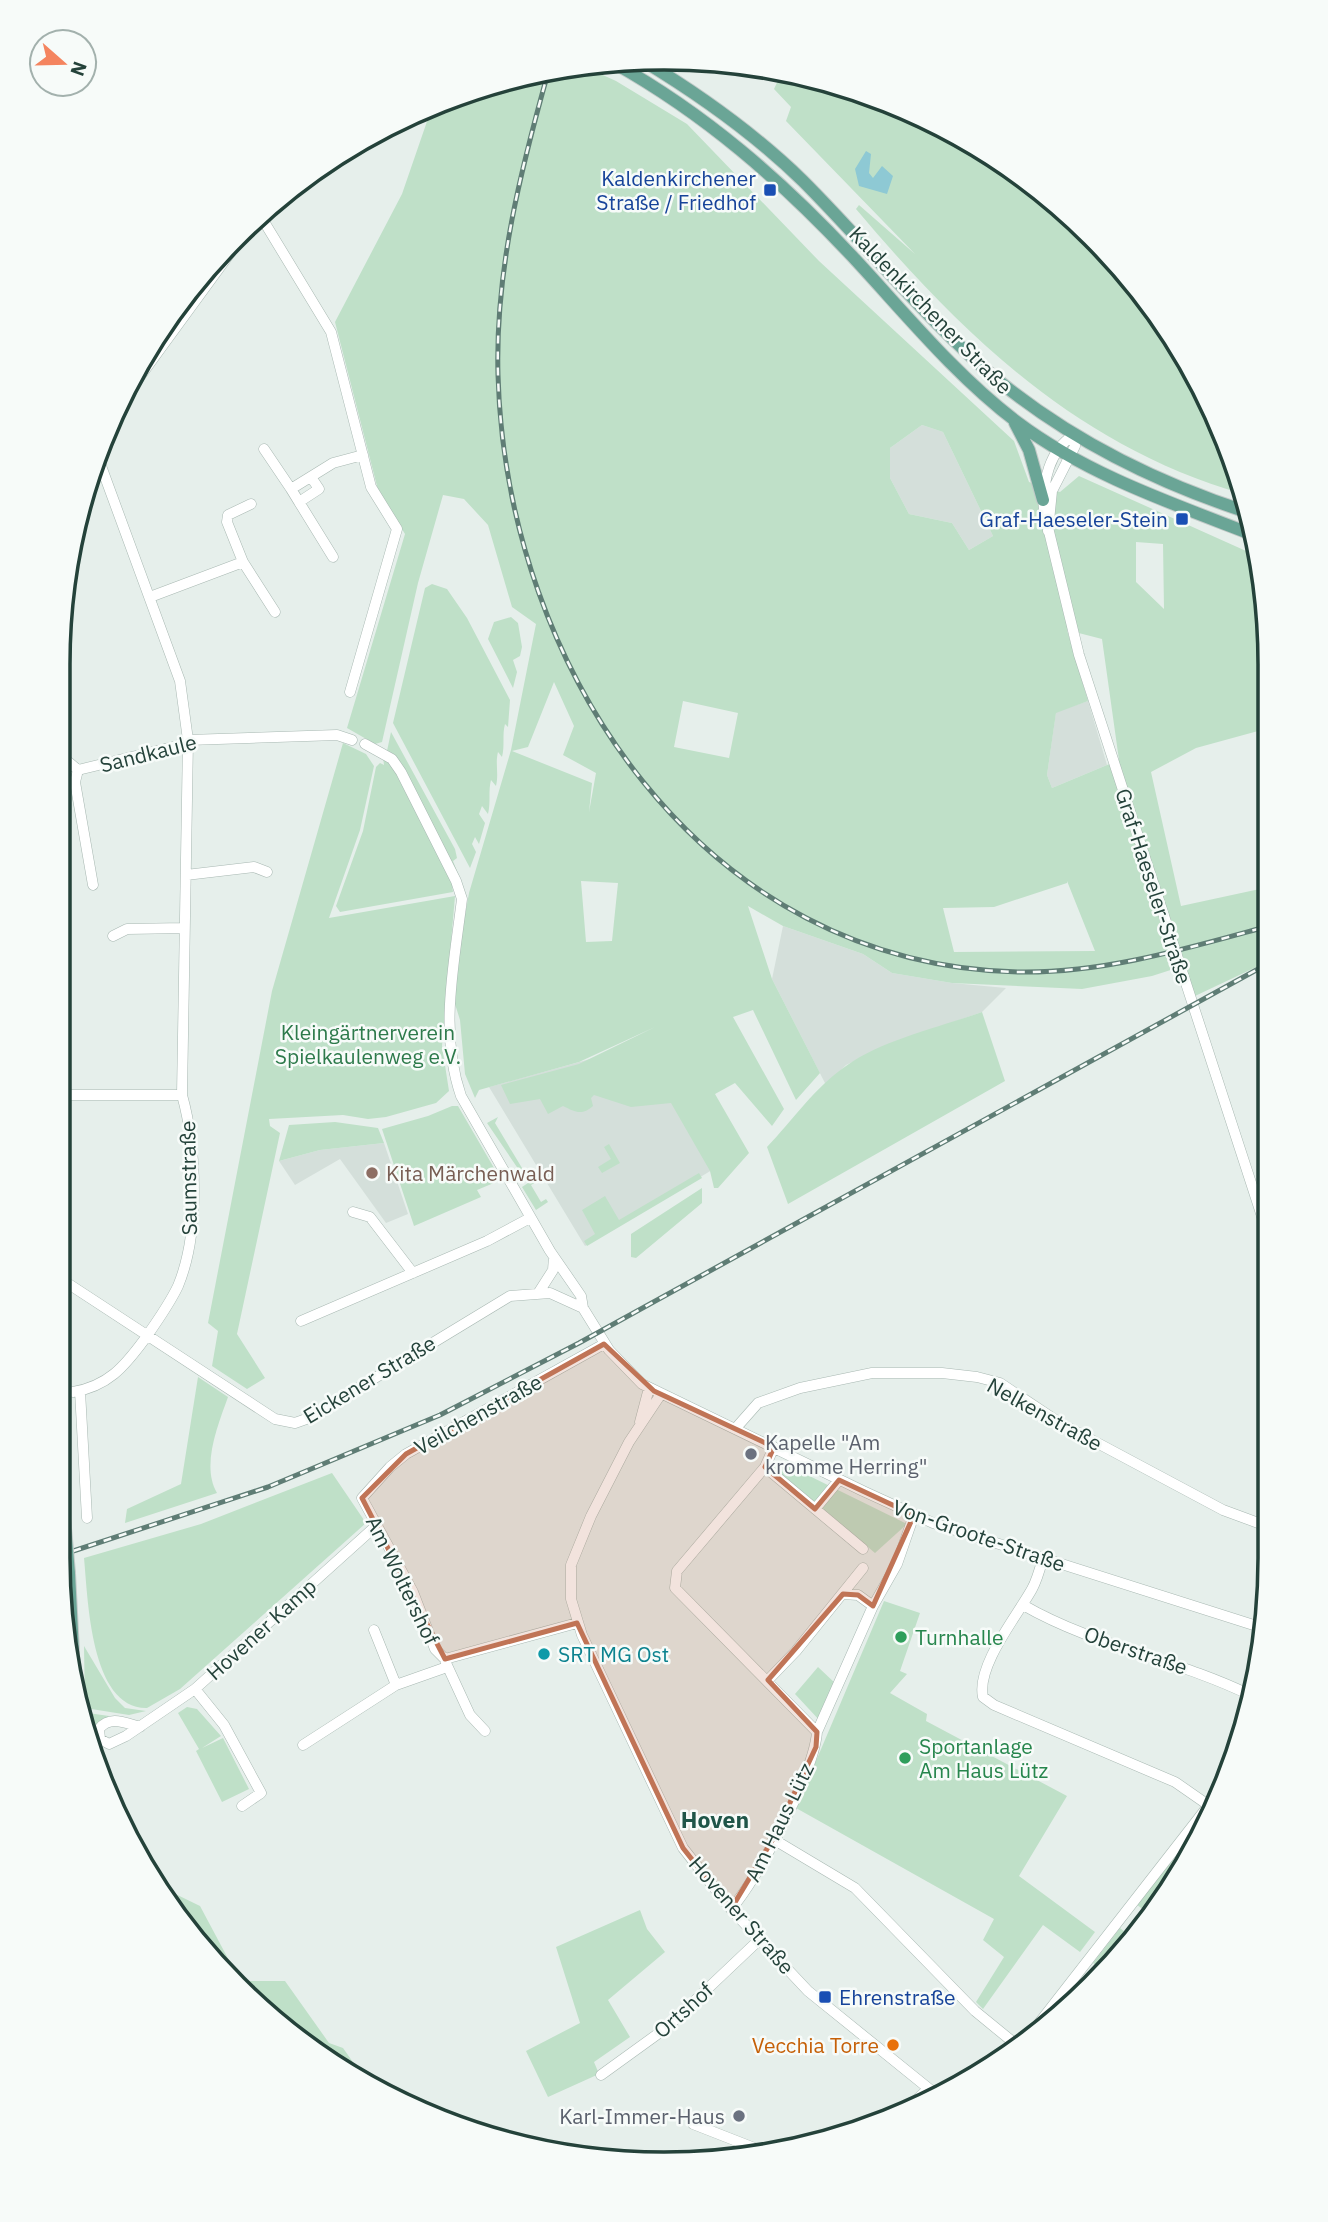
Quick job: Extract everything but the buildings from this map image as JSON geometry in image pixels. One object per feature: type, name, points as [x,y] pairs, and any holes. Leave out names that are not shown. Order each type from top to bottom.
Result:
[{"type":"main road","name":"Kaldenkirchener Straße","points":[[658,70],[695,93],[762,144],[998,380],[1074,435],[1141,471],[1237,508]]},
{"type":"main road","name":"Kaldenkirchener Straße","points":[[628,71],[665,92],[751,157],[850,254],[964,377],[1013,419],[1063,453],[1243,530]]},
{"type":"main road","points":[[1013,419],[1029,450],[1043,500]]},
{"type":"street","points":[[265,224],[331,332],[371,487],[397,529],[350,692]]},
{"type":"street","points":[[165,342],[209,282]]},
{"type":"street","name":"Graf-Haeseler-Straße","points":[[1074,435],[1075,446],[1052,460],[1043,500],[1048,531],[1079,655],[1258,1204]]},
{"type":"street","points":[[264,449],[333,557]]},
{"type":"street","name":"Graf-Haeseler-Straße","points":[[1048,531],[1052,491],[1063,453]]},
{"type":"street","points":[[291,489],[333,463],[363,454]]},
{"type":"street","name":"Saumstraße","points":[[87,1518],[76,1392],[114,1377],[147,1336],[177,1286],[191,1239],[191,1149],[188,1118],[182,1095],[188,740],[180,681],[103,471]]},
{"type":"street","points":[[299,502],[319,489],[311,477]]},
{"type":"street","points":[[251,504],[228,515],[227,522],[243,562],[275,612]]},
{"type":"street","points":[[149,597],[243,562]]},
{"type":"street","name":"Sandkaule","points":[[93,885],[75,782],[78,770],[177,746],[188,740],[337,735],[352,740]]},
{"type":"street","name":"Von-Groote-Straße","points":[[365,744],[396,764],[456,881],[461,899],[448,1037],[453,1070],[461,1096],[530,1218],[581,1296],[583,1308],[604,1344],[633,1377],[661,1394],[914,1515],[1043,1559],[1254,1625]]},
{"type":"street","points":[[70,766],[78,770]]},
{"type":"street","points":[[186,876],[254,867],[267,872]]},
{"type":"street","points":[[113,936],[127,929],[184,928]]},
{"type":"street","name":"Saumstraße","points":[[70,1095],[182,1095]]},
{"type":"street","points":[[354,1212],[370,1217],[413,1273]]},
{"type":"street","points":[[301,1321],[487,1241],[530,1218]]},
{"type":"street","points":[[540,1293],[553,1270],[554,1257]]},
{"type":"street","name":"Eickener Straße","points":[[70,1285],[275,1419],[295,1423],[328,1407],[492,1304],[510,1296],[550,1293],[583,1308]]},
{"type":"street","name":"Veilchenstraße","points":[[362,1499],[390,1467],[406,1454],[604,1344]]},
{"type":"street","name":"Nelkenstraße","points":[[735,1429],[758,1403],[800,1388],[872,1373],[942,1373],[977,1377],[1002,1385],[1060,1423],[1234,1516],[1258,1524]]},
{"type":"street","name":"Hovener Straße","points":[[640,1422],[649,1388]]},
{"type":"street","name":"Hovener Straße","points":[[661,1394],[640,1422],[591,1516],[571,1565],[570,1599],[577,1623],[683,1848],[731,1909],[819,2001],[930,2089]]},
{"type":"street","points":[[774,1447],[765,1467],[677,1571],[675,1588],[817,1732]]},
{"type":"street","points":[[765,1467],[863,1549]]},
{"type":"street","points":[[816,1508],[839,1480]]},
{"type":"street","name":"Am Woltershof","points":[[362,1499],[413,1592],[435,1649],[446,1663],[470,1715],[485,1731]]},
{"type":"street","name":"Am Haus Lütz","points":[[731,1909],[741,1897],[773,1839],[816,1748],[817,1732],[873,1606],[897,1564],[914,1515]]},
{"type":"street","name":"Hovener Kamp","points":[[139,1727],[195,1689],[377,1525]]},
{"type":"street","points":[[1043,1559],[1023,1605],[994,1651],[981,1688],[983,1697],[994,1705],[1175,1782],[1205,1803]]},
{"type":"street","points":[[768,1680],[863,1567]]},
{"type":"street","points":[[843,1594],[858,1595],[873,1606]]},
{"type":"street","name":"Oberstraße","points":[[1023,1605],[1047,1619],[1138,1654],[1200,1672],[1243,1692]]},
{"type":"street","name":"Am Woltershof","points":[[446,1663],[531,1633],[577,1623]]},
{"type":"street","points":[[374,1630],[396,1685]]},
{"type":"street","points":[[303,1745],[396,1685],[446,1663]]},
{"type":"street","points":[[195,1689],[224,1725],[261,1793],[242,1806]]},
{"type":"street","points":[[1046,2013],[1194,1826]]},
{"type":"street","points":[[773,1839],[855,1888],[975,2011],[1012,2039]]},
{"type":"street","name":"Ortshof","points":[[601,2075],[666,2028],[760,1939]]},
{"type":"street","points":[[693,2124],[749,2146]]},
{"type":"highlighted area","points":[[604,1344],[654,1391],[774,1447],[765,1467],[815,1509],[839,1480],[914,1515],[873,1606],[858,1595],[843,1594],[768,1680],[817,1732],[816,1747],[773,1839],[731,1909],[683,1848],[577,1623],[445,1659],[362,1498],[406,1454]]},
{"type":"shaded area","points":[[922,425],[943,432],[993,536],[969,550],[952,523],[909,514],[890,478],[890,448]]},
{"type":"shaded area","points":[[1088,701],[1107,765],[1052,788],[1047,775],[1056,712]]},
{"type":"shaded area","points":[[783,926],[863,954],[892,973],[1006,988],[982,1012],[891,1044],[846,1065],[826,1085],[772,979]]},
{"type":"shaded area","points":[[648,1043],[712,1170],[585,1246],[489,1087]]},
{"type":"shaded area","name":"Kita Märchenwald","points":[[384,1143],[408,1214],[386,1223],[340,1159],[295,1185],[279,1161],[320,1150]]},
{"type":"green space","points":[[600,74],[687,124],[819,261],[1014,441],[1029,482],[1060,492],[1079,476],[1248,552],[1257,625],[1258,731],[1196,748],[1151,772],[1181,906],[1258,889],[1258,966],[1195,996],[1183,966],[1152,976],[1082,989],[952,983],[892,973],[863,954],[783,926],[748,906],[772,979],[820,1073],[796,1100],[753,1010],[733,1017],[784,1109],[772,1126],[735,1083],[715,1094],[749,1153],[718,1188],[714,1188],[710,1171],[671,1103],[631,1107],[594,1095],[591,1098],[593,1106],[585,1111],[575,1111],[563,1106],[548,1114],[540,1099],[510,1104],[501,1085],[579,1064],[655,1027],[579,1062],[479,1090],[475,1098],[465,1074],[460,1020],[455,1004],[459,948],[469,893],[511,750],[536,624],[512,607],[488,525],[464,499],[443,495],[418,583],[382,742],[375,744],[347,728],[405,534],[378,490],[335,322],[402,194],[428,119],[510,90]],"holes":[[[922,425],[943,432],[993,536],[969,550],[952,523],[909,514],[890,478],[890,448]],[[1136,542],[1163,544],[1164,609],[1136,582]],[[1067,630],[1102,639],[1119,760],[1052,788],[1047,775],[1056,713],[1088,701]],[[554,682],[574,726],[563,755],[596,773],[589,812],[592,783],[512,751],[528,747]],[[683,701],[738,713],[729,758],[674,747]],[[581,881],[618,883],[612,941],[586,942]],[[1067,883],[1095,951],[954,952],[943,908],[994,907]]]},
{"type":"green space","points":[[778,81],[818,90],[891,115],[927,131],[994,170],[1056,217],[1111,272],[1158,334],[1197,401],[1231,490],[1184,473],[1128,447],[1077,417],[982,343],[897,256],[856,209],[859,205],[915,254],[786,121],[791,107],[774,89]]},
{"type":"green space","points":[[432,584],[447,589],[467,618],[510,700],[502,757],[498,752],[497,756],[496,786],[491,780],[488,814],[482,806],[479,814],[485,823],[479,844],[475,837],[472,844],[476,852],[470,868],[393,723],[425,588]]},
{"type":"green space","points":[[511,617],[518,623],[522,647],[520,656],[513,660],[517,672],[513,688],[488,639],[494,622]]},
{"type":"green space","points":[[391,732],[455,849],[457,858],[453,861],[459,876],[387,751]]},
{"type":"green space","points":[[343,743],[366,754],[374,766],[360,830],[329,918],[455,896],[442,1046],[449,1091],[436,1103],[386,1117],[368,1119],[343,1115],[269,1119],[270,1126],[280,1133],[237,1334],[265,1378],[247,1389],[212,1366],[218,1331],[208,1323],[272,991]]},
{"type":"green space","points":[[383,756],[392,765],[451,877],[453,892],[340,912],[336,906],[363,831],[376,767],[380,763],[384,765]]},
{"type":"green space","points":[[982,1012],[1005,1081],[788,1204],[767,1147],[825,1083],[846,1066],[877,1049]]},
{"type":"green space","name":"Kleingärtnerverein Spielkaulenweg e.V.","points":[[458,1106],[501,1180],[477,1190],[481,1197],[414,1226],[382,1129]]},
{"type":"green space","points":[[498,1117],[495,1123],[522,1168],[528,1168],[521,1173],[487,1123]]},
{"type":"green space","points":[[335,1122],[378,1128],[384,1143],[320,1150],[279,1161],[289,1125]]},
{"type":"green space","points":[[609,1144],[620,1163],[602,1173],[598,1167],[611,1159],[604,1147]]},
{"type":"green space","points":[[699,1173],[702,1178],[587,1246],[584,1241],[595,1234],[582,1210],[605,1196],[619,1220]]},
{"type":"green space","points":[[534,1179],[536,1182],[531,1185],[541,1202],[546,1199],[548,1202],[536,1210],[522,1187]]},
{"type":"green space","points":[[702,1188],[702,1203],[636,1258],[631,1257],[631,1234]]},
{"type":"green space","points":[[198,1377],[228,1397],[211,1458],[212,1482],[217,1493],[125,1523],[127,1509],[181,1484]]},
{"type":"green space","points":[[779,1461],[907,1524],[875,1553],[773,1467]]},
{"type":"green space","points":[[332,1473],[366,1523],[180,1689],[147,1708],[128,1703],[114,1691],[103,1672],[96,1648],[84,1558],[201,1524]]},
{"type":"green space","name":"Sportanlage Am Haus Lütz","points":[[884,1601],[920,1613],[900,1671],[907,1674],[890,1693],[927,1714],[926,1721],[1067,1796],[1019,1876],[1095,1932],[1080,1952],[1043,1925],[983,2009],[976,2002],[1004,1957],[983,1940],[994,1919],[796,1808]]},
{"type":"green space","points":[[84,1646],[115,1698],[125,1708],[146,1711],[129,1715],[89,1709],[85,1690]]},
{"type":"green space","points":[[818,1667],[836,1684],[821,1722],[795,1694]]},
{"type":"green space","points":[[187,1707],[197,1709],[221,1736],[202,1748],[223,1738],[249,1789],[222,1802],[196,1751],[199,1749],[178,1713]]},
{"type":"green space","points":[[90,1713],[109,1716],[94,1724]]},
{"type":"green space","points":[[1179,1853],[1143,1909],[1136,1904]]},
{"type":"green space","points":[[174,1893],[200,1906],[231,1965]]},
{"type":"green space","points":[[640,1910],[647,1929],[665,1952],[608,2000],[630,2037],[594,2062],[599,2074],[548,2097],[526,2051],[580,2023],[556,1947]]},
{"type":"green space","points":[[1120,1928],[1125,1932],[1096,1965],[1093,1963]]},
{"type":"green space","points":[[247,1981],[285,1981],[329,2043],[343,2048],[355,2064],[302,2029]]},
{"type":"water","points":[[866,151],[871,154],[869,173],[873,178],[882,166],[893,176],[887,194],[859,186],[855,169]]},
{"type":"railway","points":[[546,82],[512,220],[501,297],[498,375],[510,485],[538,592],[583,692],[643,782],[718,858],[806,918],[908,957],[1021,972],[1053,971],[1146,958],[1258,929]]},
{"type":"railway","points":[[70,1552],[268,1487],[440,1415],[579,1343],[1258,969]]},
{"type":"place","name":"Kaldenkirchener Straße / Friedhof","points":[[770,190]]},
{"type":"place","name":"Graf-Haeseler-Stein","points":[[1182,519]]},
{"type":"place","name":"Kita Märchenwald","points":[[372,1173]]},
{"type":"place","name":"Kapelle \"Am kromme Herring\"","points":[[751,1454]]},
{"type":"place","name":"Turnhalle","points":[[901,1637]]},
{"type":"place","name":"SRT MG Ost","points":[[544,1654]]},
{"type":"place","name":"Sportanlage Am Haus Lütz","points":[[905,1758]]},
{"type":"place","name":"Ehrenstraße","points":[[825,1997]]},
{"type":"place","name":"Vecchia Torre","points":[[893,2045]]},
{"type":"place","name":"Karl-Immer-Haus","points":[[739,2116]]},
{"type":"district","name":"Hoven","points":[[715,1819]]}]
